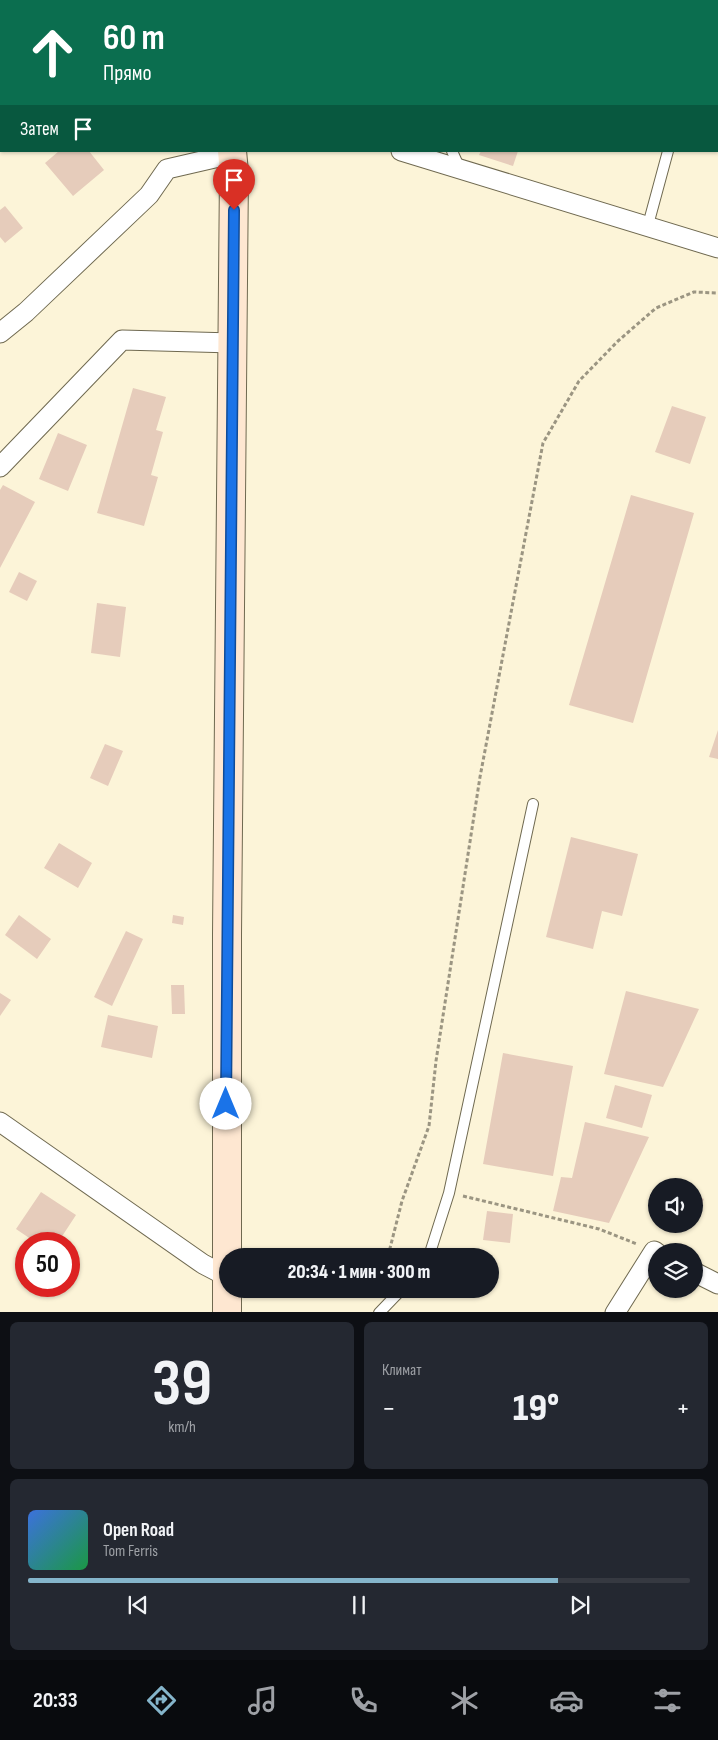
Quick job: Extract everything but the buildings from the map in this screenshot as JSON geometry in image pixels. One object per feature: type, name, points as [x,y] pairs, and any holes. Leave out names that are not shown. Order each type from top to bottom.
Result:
[{"type":"main road","points":[[226,1248],[227,934],[235,157]]},
{"type":"main road","points":[[227,1298],[228,1312]]},
{"type":"street","points":[[404,152],[648,225],[718,248]]},
{"type":"street","points":[[0,333],[26,312],[149,195],[167,169],[235,157]]},
{"type":"street","points":[[0,467],[122,340],[233,343]]},
{"type":"street","points":[[0,1122],[203,1264],[219,1272]]},
{"type":"street","points":[[615,1312],[648,1262]]},
{"type":"street","points":[[703,1276],[718,1284]]},
{"type":"lane","points":[[452,152],[460,169]]},
{"type":"lane","points":[[648,225],[668,152]]},
{"type":"lane","points":[[432,1248],[449,1193],[533,804]]},
{"type":"lane","points":[[379,1312],[393,1298]]},
{"type":"path","points":[[390,1248],[402,1201],[429,1126],[436,1061],[480,777],[543,443],[579,381],[618,341],[656,308],[694,292],[718,293]]},
{"type":"path","points":[[449,1193],[599,1229],[648,1249]]},
{"type":"route","points":[[226,1104],[234,210]]}]
